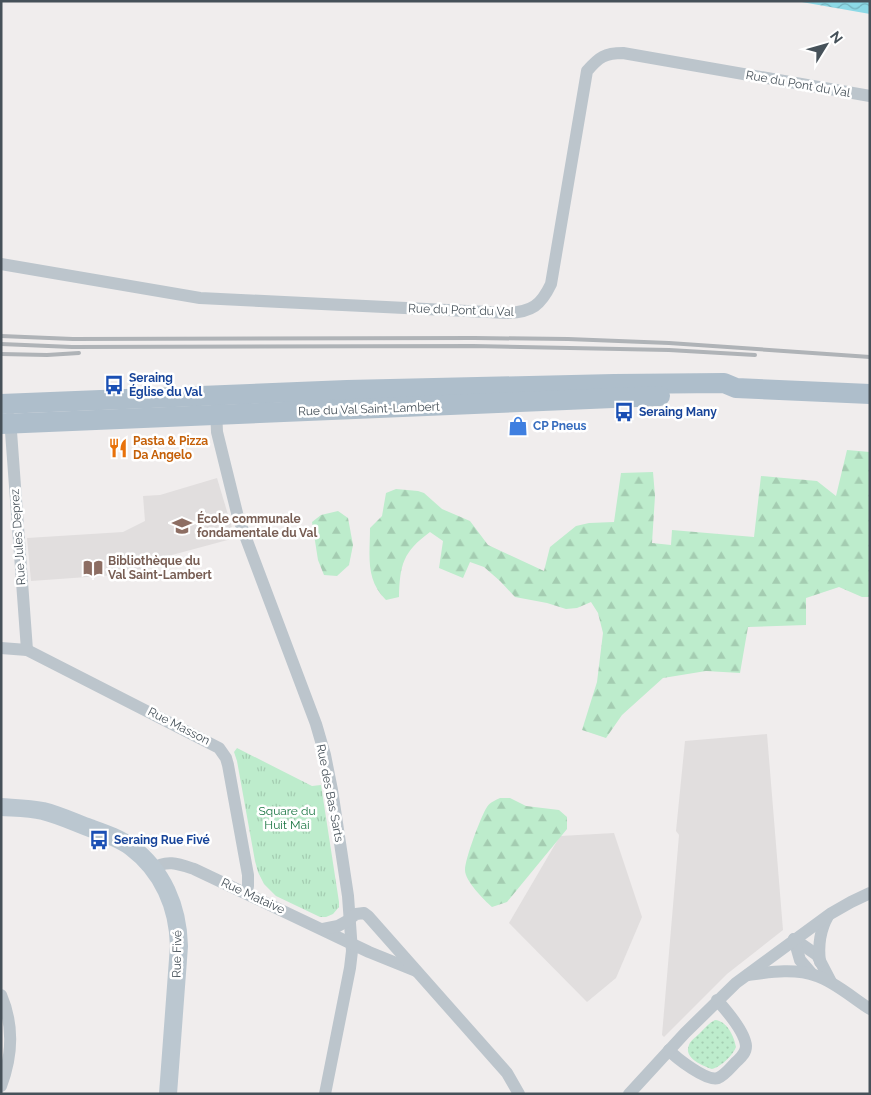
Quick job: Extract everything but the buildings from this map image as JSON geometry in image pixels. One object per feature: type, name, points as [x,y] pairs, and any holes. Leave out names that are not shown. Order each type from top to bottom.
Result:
[{"type":"main road","name":"Rue du Val Saint-Lambert","points":[[6,424],[216,406],[347,390],[724,383],[736,388],[870,394]]},
{"type":"main road","name":"Rue du Val Saint-Lambert","points":[[5,404],[216,406]]},
{"type":"street","name":"Rue du Pont du Val","points":[[1,264],[200,298],[508,314],[522,313],[540,302],[551,284],[587,71],[596,60],[608,53],[623,53],[870,96]]},
{"type":"street","name":"Rue Jules Deprez","points":[[5,404],[27,650]]},
{"type":"street","name":"Rue des Bas Sarts","points":[[216,406],[218,432],[238,517],[316,724],[332,790],[351,919],[352,942],[350,968],[325,1094]]},
{"type":"street","name":"Rue Masson","points":[[1,648],[27,650],[219,748],[226,758],[234,792],[248,876],[246,893]]},
{"type":"street","name":"Rue Fivé","points":[[1,807],[42,811],[102,833],[131,847],[153,869],[167,890],[179,932],[168,1094]]},
{"type":"street","name":"Rue Mataive","points":[[153,869],[165,863],[182,864],[416,971]]},
{"type":"street","points":[[632,1092],[717,1000],[746,975],[830,914],[870,893]]},
{"type":"street","points":[[323,929],[338,926],[356,914],[360,913],[368,916],[507,1073],[520,1094]]},
{"type":"street","points":[[820,962],[819,946],[822,928],[830,914]]},
{"type":"street","points":[[794,939],[813,951],[832,984]]},
{"type":"street","points":[[794,939],[800,960],[812,974]]},
{"type":"street","points":[[746,975],[787,972],[812,974],[832,984],[870,1009]]},
{"type":"street","points":[[1,995],[8,1018],[10,1035],[7,1066],[1,1086]]},
{"type":"street","points":[[669,1050],[678,1059],[712,1078],[718,1078],[744,1054],[746,1045],[743,1039],[731,1017],[717,1000]]},
{"type":"shaded area","name":"École communale fondamentale du Val","points":[[217,478],[235,538],[172,555],[137,561],[143,573],[31,581],[27,538],[123,532],[145,521],[143,496],[160,495]]},
{"type":"shaded area","points":[[767,734],[783,930],[727,974],[664,1037],[662,1035],[679,835],[676,831],[685,741]]},
{"type":"shaded area","points":[[614,833],[642,917],[616,978],[587,1002],[509,923],[560,836]]},
{"type":"green space","points":[[847,450],[870,452],[870,597],[862,597],[839,587],[806,598],[806,625],[748,627],[740,673],[706,671],[663,678],[622,715],[606,738],[582,730],[597,682],[603,633],[598,613],[591,602],[577,608],[566,609],[515,597],[484,567],[470,562],[463,578],[439,568],[443,541],[430,532],[414,546],[405,560],[400,576],[399,597],[386,600],[379,592],[372,575],[370,567],[370,528],[382,516],[386,493],[396,489],[424,493],[442,509],[470,521],[488,545],[544,571],[550,547],[576,526],[589,523],[614,522],[621,473],[653,472],[655,496],[652,543],[671,545],[672,530],[754,537],[761,476],[817,481],[836,496]]},
{"type":"green space","points":[[338,511],[348,518],[353,545],[349,565],[337,576],[324,575],[318,560],[312,522],[321,515]]},
{"type":"green space","name":"Square du Huit Mai","points":[[237,748],[312,786],[321,785],[339,902],[339,907],[333,914],[320,917],[276,896],[264,884],[255,861],[234,752]]},
{"type":"green space","points":[[500,798],[510,798],[526,806],[559,810],[567,817],[567,829],[507,902],[492,907],[471,885],[465,870],[470,848],[484,812],[493,801]]},
{"type":"green space","points":[[715,1020],[726,1026],[734,1038],[736,1047],[726,1060],[712,1069],[691,1058],[688,1050],[692,1040]]},
{"type":"water","points":[[796,1],[870,1],[870,14]]},
{"type":"railway","points":[[1,336],[73,339],[568,339],[669,343],[870,357]]},
{"type":"railway","points":[[1,344],[72,347],[473,346],[669,350],[755,355]]},
{"type":"railway","points":[[1,354],[47,355],[79,353]]},
{"type":"place","name":"Seraing Église du Val","points":[[114,385]]},
{"type":"place","name":"Seraing Many","points":[[624,412]]},
{"type":"place","name":"CP Pneus","points":[[518,426]]},
{"type":"place","name":"Pasta & Pizza Da Angelo","points":[[118,448]]},
{"type":"place","name":"École communale fondamentale du Val","points":[[182,526]]},
{"type":"place","name":"Bibliothèque du Val Saint-Lambert","points":[[93,568]]},
{"type":"place","name":"Seraing Rue Fivé","points":[[99,840]]}]
